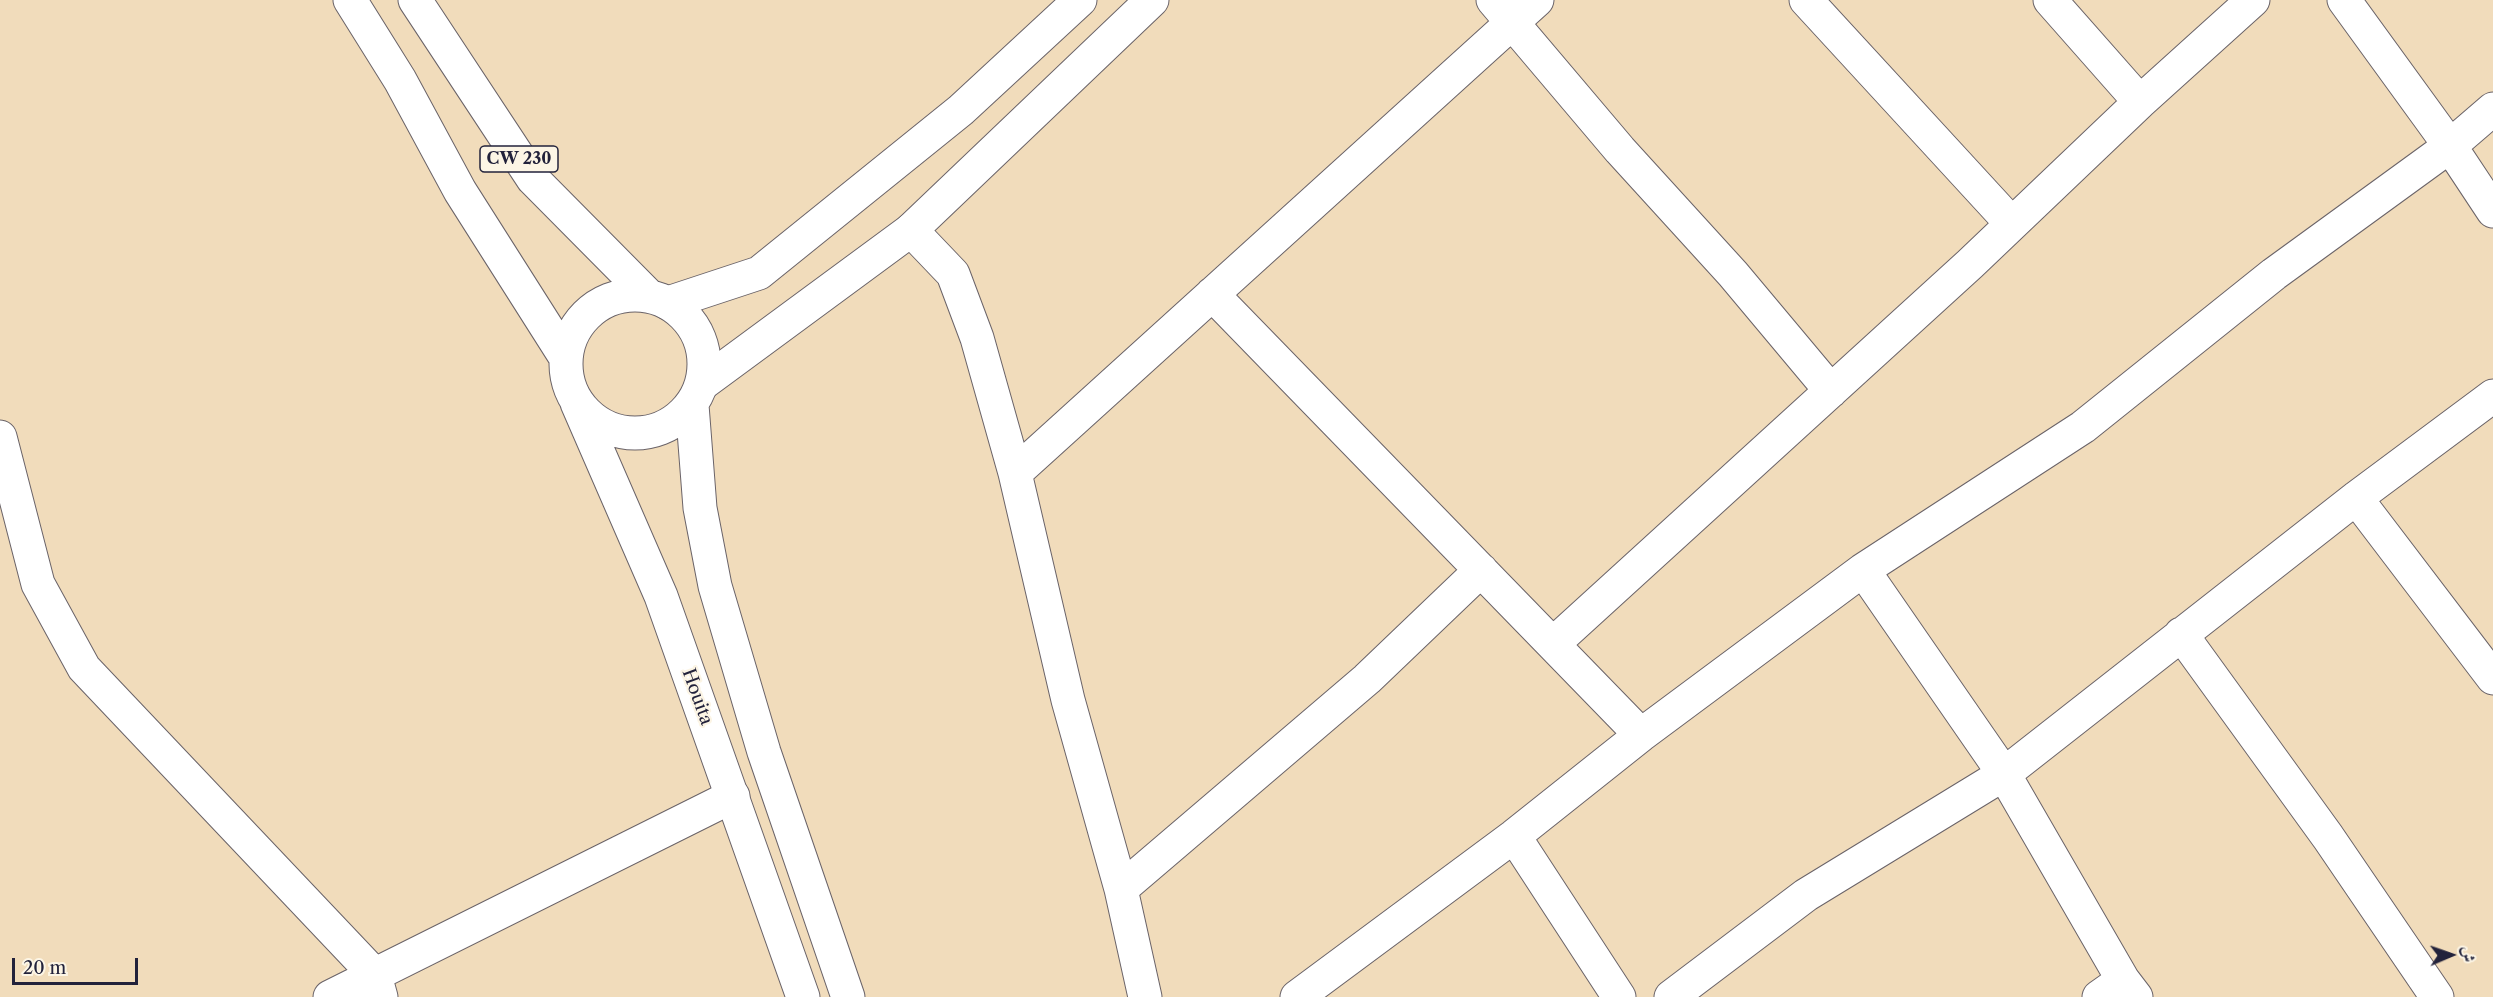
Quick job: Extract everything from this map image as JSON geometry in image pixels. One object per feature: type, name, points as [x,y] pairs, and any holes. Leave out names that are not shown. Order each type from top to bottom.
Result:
[{"type":"street","points":[[350,0],[400,80],[460,191],[566,358]]},
{"type":"street","name":"CW 230","points":[[416,0],[533,180],[658,299]]},
{"type":"street","points":[[1080,0],[961,110],[759,273],[658,299],[626,295],[604,302],[585,316],[572,335],[566,358],[567,381],[577,403],[592,419],[612,430],[633,434],[656,431],[675,421],[697,395],[910,230],[1152,0]]},
{"type":"street","points":[[1806,0],[2012,224]]},
{"type":"street","points":[[2050,0],[2140,102]]},
{"type":"street","points":[[1553,644],[1831,392],[2140,102],[2253,0]]},
{"type":"street","points":[[2344,0],[2450,146],[2493,211]]},
{"type":"street","points":[[1014,473],[1212,294],[1514,7],[1620,150],[1733,274],[1831,392]]},
{"type":"street","points":[[1297,997],[1514,836],[1641,735],[1863,570],[2083,427],[2274,274],[2450,146],[2493,109]]},
{"type":"street","points":[[910,230],[953,274],[977,338],[1014,473],[1068,700],[1121,889],[1145,997]]},
{"type":"street","points":[[1212,294],[1641,735]]},
{"type":"street","points":[[658,299],[688,319],[700,339],[705,362],[697,395],[700,508],[715,586],[764,752],[848,997]]},
{"type":"street","points":[[1671,997],[1806,895],[2004,774],[2356,498],[2493,396]]},
{"type":"street","name":"Houita","points":[[577,403],[661,596],[803,997]]},
{"type":"street","points":[[0,437],[38,584],[84,668],[378,986]]},
{"type":"street","points":[[2356,498],[2493,678]]},
{"type":"street","points":[[1121,889],[1367,679],[1481,570]]},
{"type":"street","points":[[1863,570],[2004,774],[2119,991]]},
{"type":"street","points":[[2181,634],[2328,837],[2438,997]]},
{"type":"street","points":[[330,997],[378,986],[733,796]]},
{"type":"street","points":[[1514,836],[1619,997]]}]
